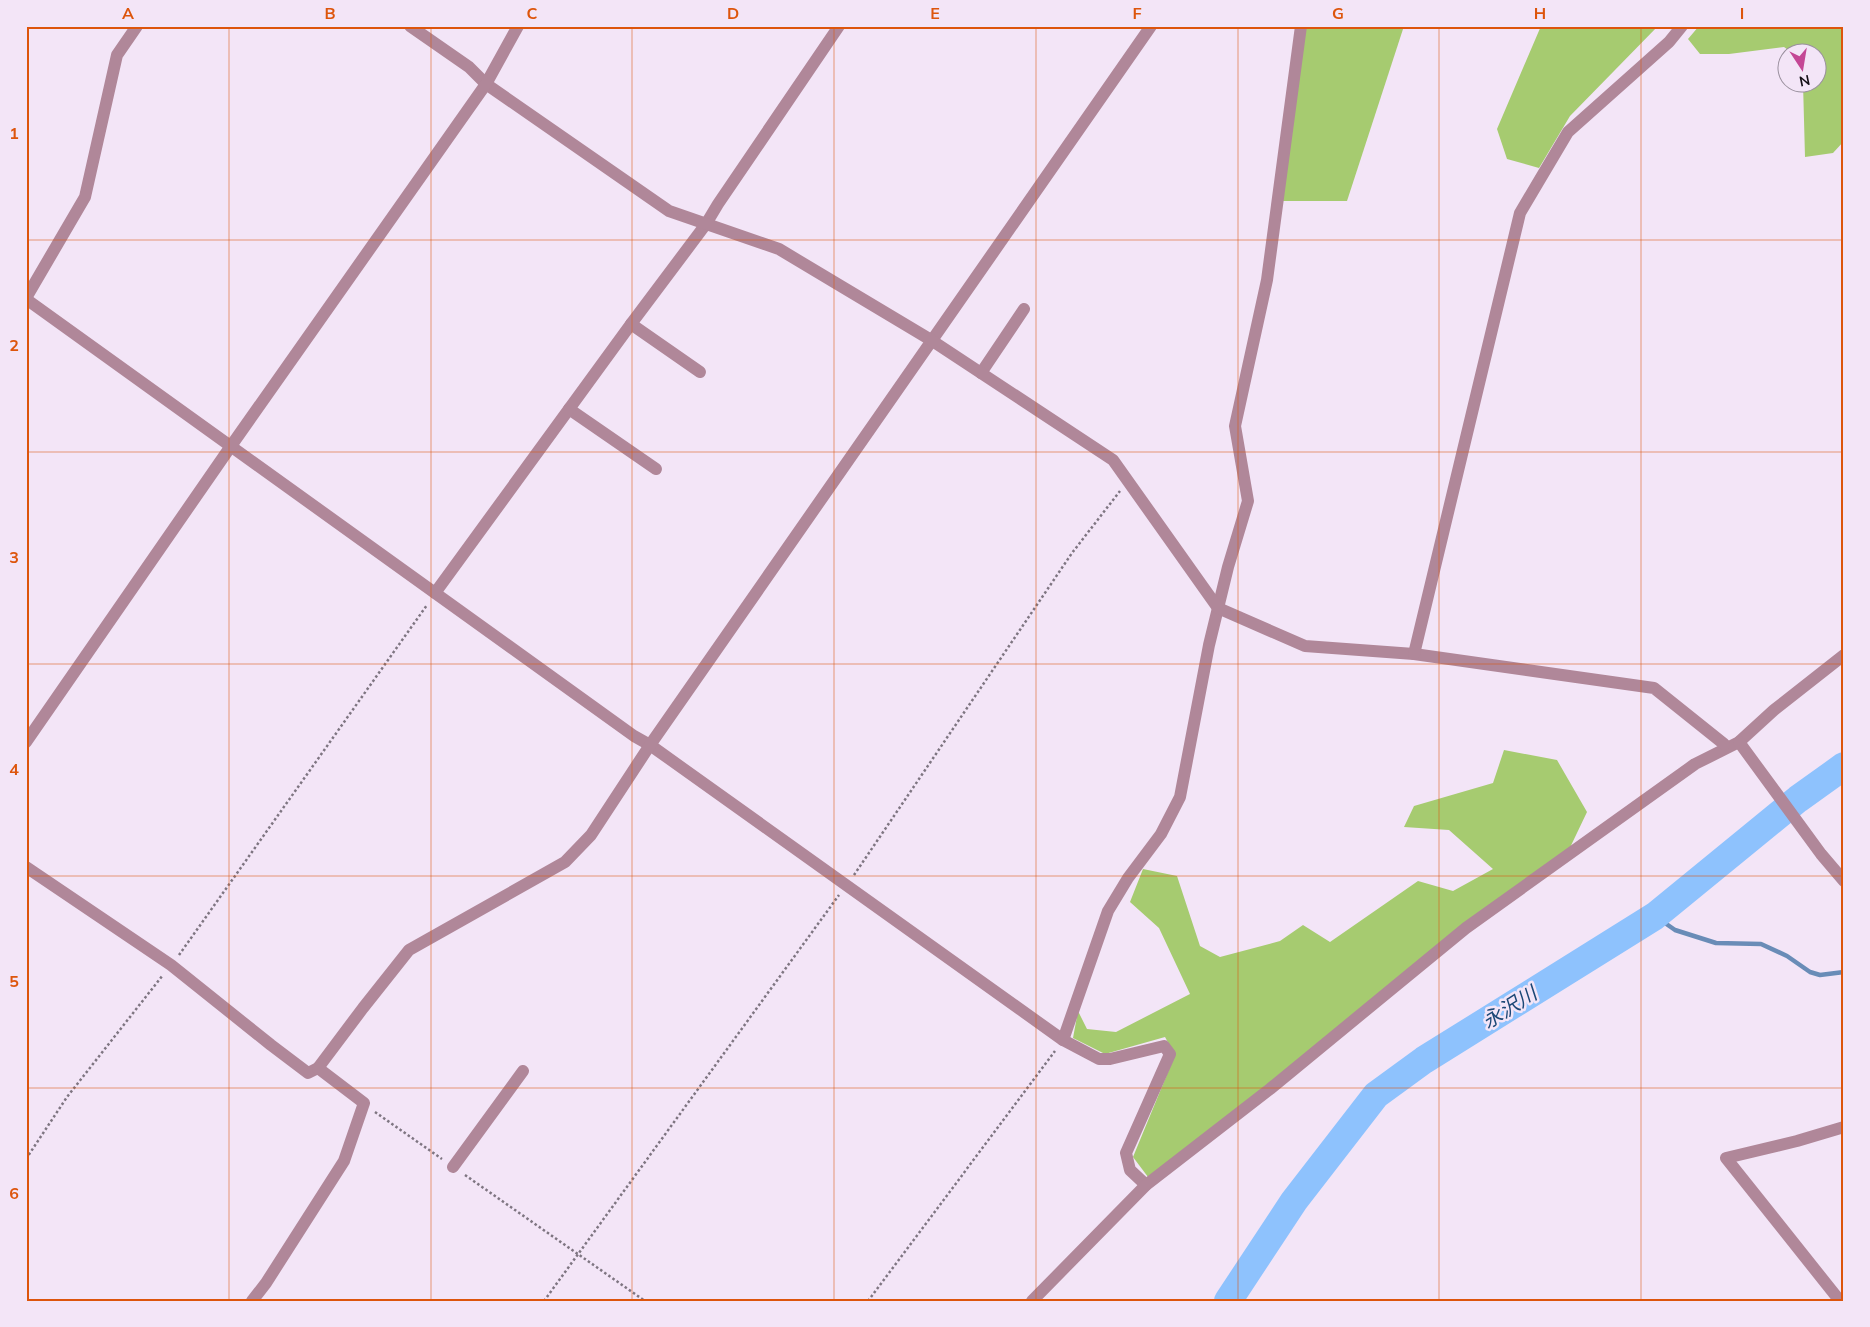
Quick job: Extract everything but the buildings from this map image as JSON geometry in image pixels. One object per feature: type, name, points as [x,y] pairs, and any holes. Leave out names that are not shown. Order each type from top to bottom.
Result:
[{"type":"street","points":[[137,26],[117,55],[85,197],[26,299],[634,736],[650,745],[1063,1040],[1099,1059],[1110,1059],[1164,1046],[1170,1054],[1126,1153],[1130,1170],[1146,1185]]},
{"type":"street","points":[[410,26],[469,67],[486,84],[669,212],[779,249],[932,340],[1113,460],[1218,608],[1305,646],[1414,654],[1654,688],[1724,744]]},
{"type":"street","points":[[26,742],[231,446],[486,84],[518,26]]},
{"type":"street","points":[[435,593],[706,224],[839,26]]},
{"type":"street","points":[[26,867],[171,965],[308,1073],[318,1068],[409,950],[565,862],[591,835],[650,745],[1151,26]]},
{"type":"street","points":[[1063,1040],[1108,911],[1128,878],[1160,834],[1180,797],[1208,646],[1248,501],[1235,426],[1267,280],[1301,26]]},
{"type":"street","points":[[1414,654],[1520,213],[1568,132],[1669,42],[1682,26]]},
{"type":"street","points":[[981,372],[1024,309]]},
{"type":"street","points":[[631,324],[700,372]]},
{"type":"street","points":[[569,409],[656,468]]},
{"type":"street","points":[[1032,1301],[1146,1185],[1270,1089],[1466,928],[1695,764],[1738,742],[1774,710],[1844,654]]},
{"type":"street","points":[[1738,742],[1821,854],[1844,881]]},
{"type":"street","points":[[252,1301],[266,1283],[344,1161],[364,1103],[318,1068]]},
{"type":"street","points":[[453,1167],[523,1071]]},
{"type":"street","points":[[1840,1301],[1726,1158],[1797,1141],[1844,1127]]},
{"type":"path","points":[[544,1301],[846,885],[1072,554],[1128,481]]},
{"type":"path","points":[[26,1159],[67,1097],[171,965],[435,593]]},
{"type":"path","points":[[868,1301],[1063,1040]]},
{"type":"path","points":[[364,1103],[577,1255],[645,1301]]},
{"type":"green space","points":[[1302,26],[1404,26],[1347,201],[1277,201]]},
{"type":"green space","points":[[1541,26],[1658,26],[1570,116],[1539,168],[1507,159],[1497,129]]},
{"type":"green space","points":[[1699,26],[1844,26],[1844,141],[1833,153],[1805,157],[1803,92],[1828,92],[1828,42],[1778,42],[1778,48],[1729,54],[1700,54],[1688,39]]},
{"type":"green space","points":[[1504,750],[1557,760],[1587,812],[1566,856],[1148,1177],[1133,1157],[1175,1055],[1165,1037],[1105,1054],[1073,1038],[1078,1011],[1087,1029],[1116,1032],[1190,994],[1159,928],[1130,902],[1143,869],[1177,876],[1200,946],[1220,957],[1280,941],[1303,925],[1330,942],[1418,881],[1453,891],[1493,869],[1449,830],[1404,827],[1414,806],[1493,783]]},
{"type":"waterway","name":"永沢川","points":[[1228,1301],[1294,1201],[1376,1095],[1424,1060],[1655,916],[1798,799],[1844,766]]},
{"type":"waterway","points":[[1655,916],[1675,930],[1716,943],[1761,944],[1787,956],[1810,972],[1820,975],[1844,972]]}]
